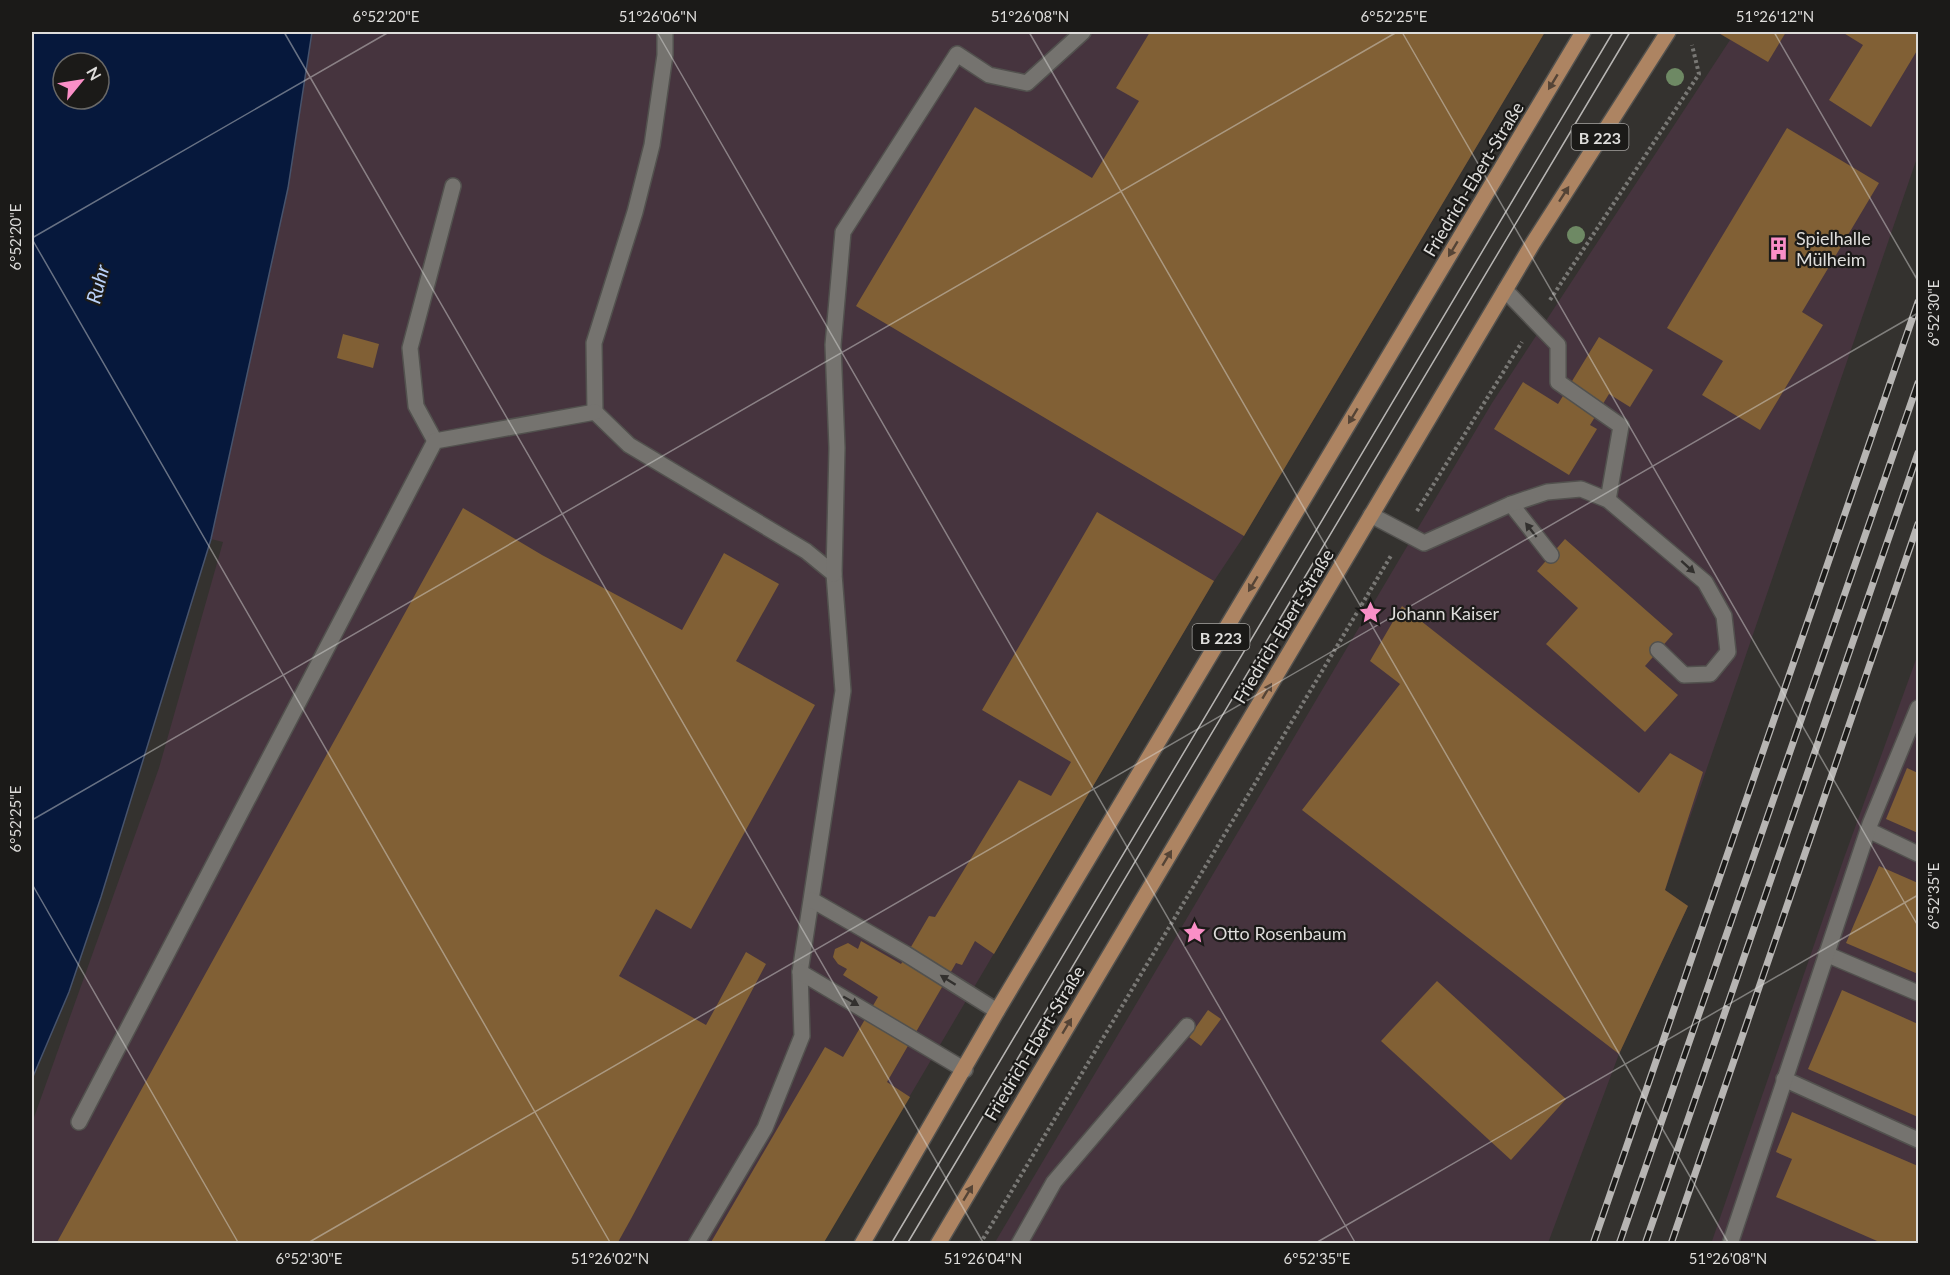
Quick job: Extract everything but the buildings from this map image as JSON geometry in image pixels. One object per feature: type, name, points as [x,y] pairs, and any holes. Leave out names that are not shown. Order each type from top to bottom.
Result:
[{"type":"main road","name":"Friedrich-Ebert-Straße","points":[[862,1244],[965,1070],[997,1011],[1583,32]]},
{"type":"main road","name":"Friedrich-Ebert-Straße","points":[[938,1244],[1505,290],[1668,32]]},
{"type":"lane","points":[[665,32],[665,55],[652,144],[635,212],[594,343],[595,412],[629,445],[806,551],[834,574]]},
{"type":"lane","points":[[696,1244],[765,1128],[802,1036],[800,972],[843,691],[834,574],[837,448],[833,345],[843,232],[957,54],[989,75],[1027,83],[1083,32]]},
{"type":"lane","points":[[435,441],[416,406],[410,348],[453,186]]},
{"type":"lane","points":[[1505,290],[1558,345],[1558,382],[1621,426],[1608,500]]},
{"type":"lane","points":[[435,441],[595,412]]},
{"type":"lane","points":[[79,1122],[435,441]]},
{"type":"lane","points":[[1371,515],[1424,543],[1511,504],[1547,492],[1581,489],[1608,500],[1644,528],[1705,582],[1724,616],[1728,652],[1710,674],[1684,675],[1659,650]]},
{"type":"lane","points":[[1511,504],[1551,555]]},
{"type":"lane","points":[[1730,1244],[1868,830],[1918,710]]},
{"type":"lane","points":[[1868,830],[1918,854]]},
{"type":"lane","points":[[812,900],[906,954],[997,1011]]},
{"type":"lane","points":[[1826,954],[1918,993]]},
{"type":"lane","points":[[800,972],[965,1070]]},
{"type":"lane","points":[[1019,1244],[1054,1182],[1187,1026]]},
{"type":"lane","points":[[1784,1079],[1918,1140]]},
{"type":"path","points":[[980,1244],[1487,395],[1699,74],[1691,42]]},
{"type":"shaded area","points":[[312,32],[1545,32],[1244,536],[1214,581],[823,1243],[32,1244],[32,1123],[159,768],[223,542],[211,539],[288,188]]},
{"type":"shaded area","points":[[1717,32],[1918,32],[1918,155],[1665,890],[1688,906],[1619,1054],[1548,1243],[994,1244],[1492,403],[1730,40]]},
{"type":"shaded area","points":[[1918,654],[1918,1243],[1711,1244],[1844,858]]},
{"type":"water","name":"Ruhr","points":[[32,32],[312,32],[288,188],[211,539],[101,897],[69,992],[32,1079]]},
{"type":"tram line","points":[[891,1244],[1613,32]]},
{"type":"tram line","points":[[907,1244],[1630,32]]},
{"type":"railway","points":[[1593,1244],[1918,302]]},
{"type":"railway","points":[[1619,1244],[1918,383]]},
{"type":"railway","points":[[1645,1244],[1918,453]]},
{"type":"railway","points":[[1671,1244],[1918,524]]},
{"type":"place","name":"Spielhalle Mülheim","points":[[1778,248]]},
{"type":"place","name":"Johann Kaiser","points":[[1371,613]]},
{"type":"place","name":"Otto Rosenbaum","points":[[1195,933]]}]
